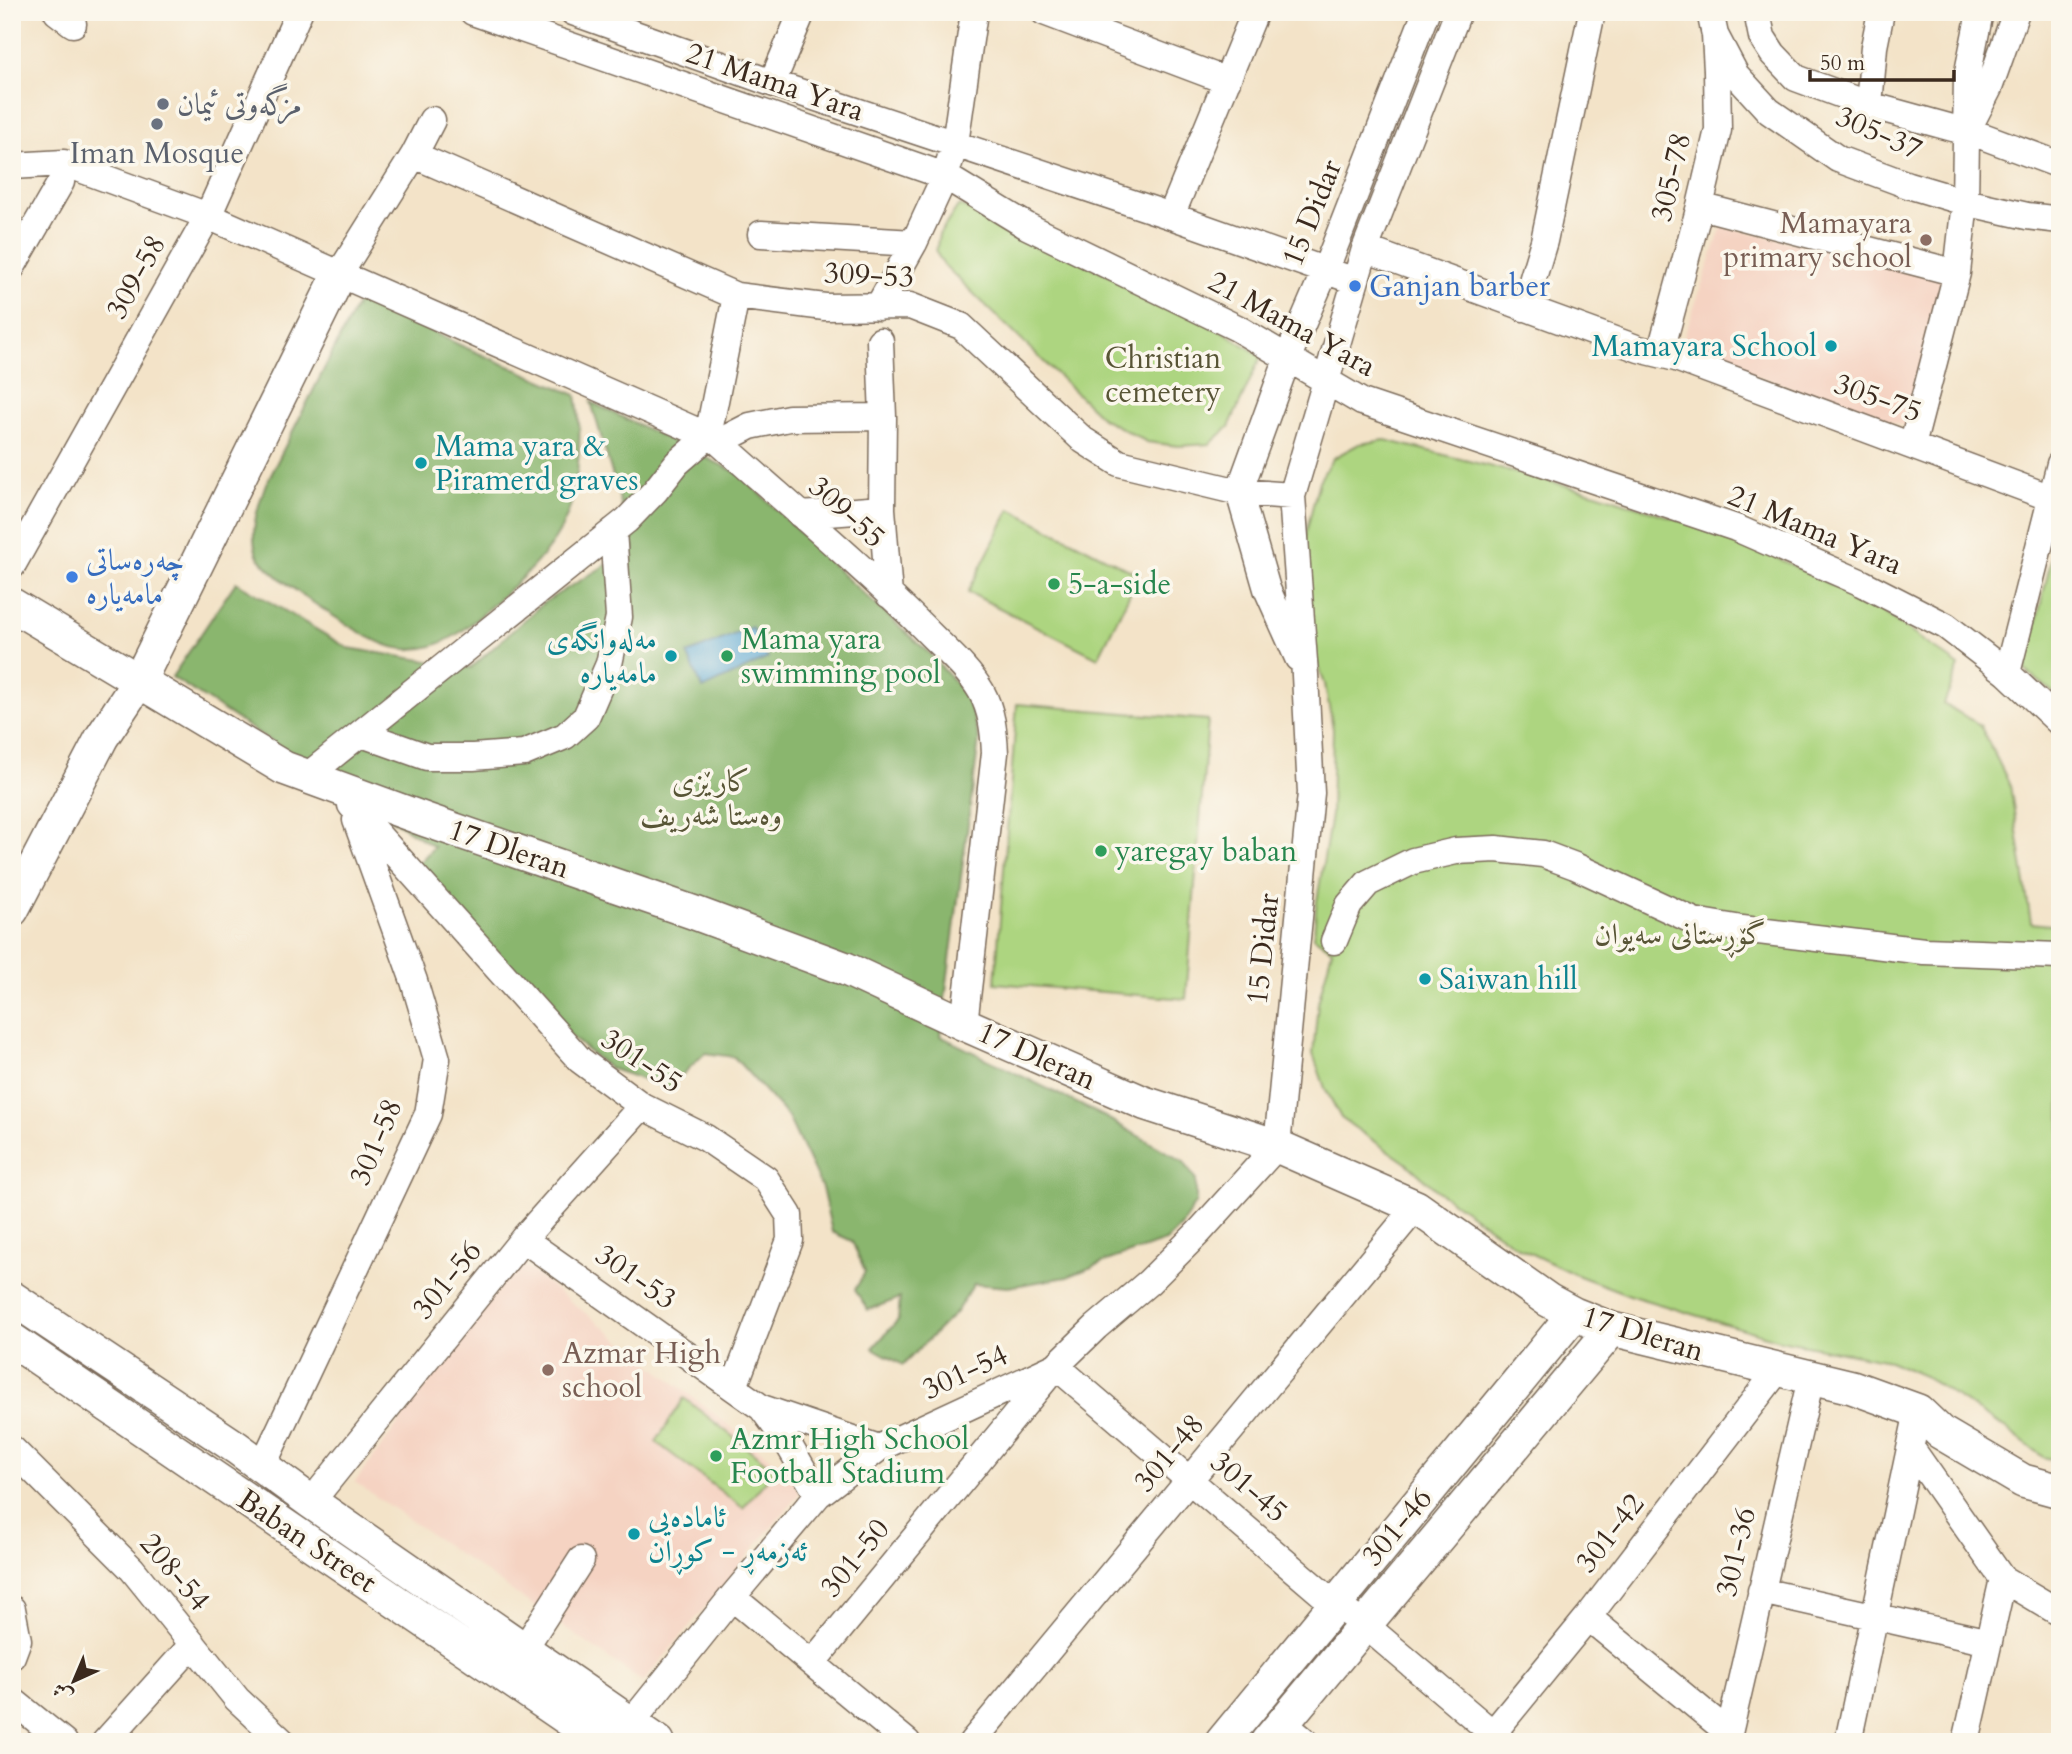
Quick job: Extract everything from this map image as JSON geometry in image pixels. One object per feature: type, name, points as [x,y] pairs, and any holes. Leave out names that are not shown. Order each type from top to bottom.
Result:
[{"type":"main road","points":[[12,910],[102,737],[139,681],[340,273]]},
{"type":"main road","name":"17 Dleran","points":[[12,605],[274,762],[349,798],[695,913],[846,969],[1144,1103],[1277,1146],[1416,1207],[1548,1300],[1574,1314],[1612,1329],[1852,1387],[1919,1411],[1940,1432],[2023,1481],[2060,1491]]},
{"type":"main road","points":[[12,1298],[645,1732]]},
{"type":"main road","name":"301-46","points":[[1222,1742],[1574,1314]]},
{"type":"main road","name":"301-46","points":[[1286,1736],[1365,1625],[1612,1329]]},
{"type":"main road","name":"Baban Street","points":[[12,1340],[602,1742]]},
{"type":"street","name":"309-58","points":[[12,566],[208,216],[299,12]]},
{"type":"street","name":"21 Mama Yara","points":[[473,12],[945,176],[1027,226],[1237,328],[1362,402],[1735,528],[1862,583],[1946,626],[2007,673],[2060,723]]},
{"type":"street","name":"21 Mama Yara","points":[[573,12],[632,22],[772,83],[1171,216],[1355,281]]},
{"type":"street","points":[[772,83],[802,12]]},
{"type":"street","points":[[878,307],[914,243],[945,176],[955,144],[974,12]]},
{"type":"street","points":[[1044,12],[1227,80]]},
{"type":"street","points":[[1171,216],[1255,12]]},
{"type":"street","name":"15 Didar","points":[[1306,675],[1267,589],[1239,492],[1287,357],[1325,271],[1426,12]]},
{"type":"street","name":"15 Didar","points":[[1277,1146],[1311,793],[1306,675],[1292,496],[1365,249],[1458,12]]},
{"type":"street","points":[[1524,308],[1544,241],[1592,12]]},
{"type":"street","points":[[1757,12],[1762,37],[1773,54],[1796,78],[1869,106],[1967,131],[2060,165]]},
{"type":"street","points":[[1869,106],[1874,47],[1881,12]]},
{"type":"street","points":[[1912,446],[1957,273],[1965,202],[1967,77],[1980,12]]},
{"type":"street","points":[[1967,131],[1989,88],[2016,12]]},
{"type":"street","name":"305-37","points":[[1712,24],[1736,75],[1769,111],[1838,159],[1965,202],[2026,216],[2060,220]]},
{"type":"street","name":"305-78","points":[[1660,354],[1718,130],[1712,24]]},
{"type":"street","points":[[340,273],[414,155],[432,120]]},
{"type":"street","name":"309-53","points":[[414,155],[736,296],[825,307],[910,306],[961,326],[1083,440],[1119,463],[1239,492],[1292,496]]},
{"type":"street","name":"309-55","points":[[64,163],[208,216],[713,439],[889,595],[962,667],[981,691],[993,730],[995,753],[964,1024]]},
{"type":"street","points":[[12,166],[64,163],[61,182],[12,267]]},
{"type":"street","points":[[1700,206],[1957,273]]},
{"type":"street","points":[[761,234],[914,243]]},
{"type":"street","name":"305-75","points":[[1365,249],[1639,349],[1675,358],[2051,498]]},
{"type":"street","points":[[713,439],[736,296]]},
{"type":"street","points":[[880,341],[882,509],[889,595]]},
{"type":"street","points":[[306,777],[613,531],[642,506],[677,463],[713,439],[750,426],[789,418],[883,417]]},
{"type":"street","points":[[2007,673],[2060,464]]},
{"type":"street","points":[[801,515],[882,509]]},
{"type":"street","points":[[362,734],[427,757],[524,753],[565,736],[586,716],[609,664],[619,617],[613,531]]},
{"type":"street","name":"301-55","points":[[349,798],[580,1060],[642,1106],[706,1138],[766,1179],[789,1215],[790,1240],[734,1387]]},
{"type":"street","name":"301-58","points":[[262,1467],[428,1114],[437,1059],[414,981],[349,798]]},
{"type":"street","points":[[1334,941],[1349,905],[1368,883],[1413,861],[1456,851],[1496,849],[1543,854],[1694,921],[1924,951],[2060,956]]},
{"type":"street","name":"301-56","points":[[311,1502],[523,1239],[642,1106]]},
{"type":"street","name":"301-54","points":[[645,1732],[732,1597],[818,1495],[879,1448],[1056,1366],[1096,1327],[1149,1282],[1277,1146]]},
{"type":"street","name":"301-48","points":[[972,1742],[1416,1207]]},
{"type":"street","name":"301-53","points":[[523,1239],[762,1408],[787,1442],[818,1495]]},
{"type":"street","name":"301-45","points":[[1056,1366],[1334,1604],[1365,1625],[1498,1737]]},
{"type":"street","name":"301-50","points":[[812,1663],[1056,1366]]},
{"type":"street","name":"301-42","points":[[1498,1737],[1777,1371]]},
{"type":"street","name":"301-36","points":[[1728,1738],[1811,1378]]},
{"type":"street","points":[[762,1408],[879,1448]]},
{"type":"street","points":[[1848,1742],[1919,1411]]},
{"type":"street","points":[[1911,1448],[2003,1578],[2060,1613]]},
{"type":"street","name":"208-54","points":[[12,1449],[132,1569],[237,1699],[284,1742]]},
{"type":"street","points":[[524,1649],[581,1560]]},
{"type":"street","points":[[1968,1741],[2003,1578]]},
{"type":"street","points":[[1762,1591],[1989,1642]]},
{"type":"street","points":[[732,1597],[907,1742]]},
{"type":"street","points":[[12,1609],[18,1640],[12,1656]]},
{"type":"street","points":[[1588,1617],[1728,1738]]},
{"type":"street","points":[[105,1742],[193,1644]]},
{"type":"street","points":[[12,1700],[36,1732],[64,1742]]},
{"type":"shaded area","points":[[1722,226],[1951,280],[1907,427],[1680,349]]},
{"type":"shaded area","name":"Azmar High school","points":[[519,1261],[796,1478],[799,1494],[643,1682],[355,1482]]},
{"type":"green space","name":"Christian cemetery","points":[[958,206],[976,211],[1213,325],[1261,356],[1229,427],[1210,444],[1178,446],[1147,442],[1102,418],[943,264],[936,252],[939,235]]},
{"type":"green space","points":[[359,300],[381,307],[462,346],[576,395],[578,469],[570,507],[555,539],[524,575],[472,623],[454,636],[423,648],[392,647],[353,628],[277,576],[257,554],[255,546],[255,520],[265,486]]},
{"type":"green space","name":"کارێزی وەستا شەریف","points":[[591,402],[740,474],[843,575],[929,653],[968,697],[979,740],[940,1036],[1105,1117],[1184,1162],[1196,1180],[1196,1202],[1181,1226],[1166,1241],[1067,1277],[1008,1287],[974,1284],[956,1312],[903,1365],[873,1348],[898,1320],[900,1298],[868,1310],[855,1290],[865,1272],[852,1241],[832,1232],[822,1188],[788,1117],[734,1057],[705,1053],[668,1088],[609,1068],[557,1025],[416,866],[434,847],[172,677],[236,582],[348,648],[471,668],[543,603],[634,548]]},
{"type":"green space","name":"گۆڕستانی سەیوان","points":[[1385,440],[1596,493],[1743,541],[1873,605],[1959,666],[1944,704],[1980,725],[2010,785],[2031,923],[2060,926],[2060,1461],[2043,1457],[2006,1429],[1926,1377],[1889,1361],[1780,1340],[1635,1297],[1574,1274],[1519,1248],[1440,1193],[1406,1163],[1341,1118],[1325,1088],[1313,1054],[1318,1003],[1332,950],[1314,937],[1316,907],[1331,815],[1333,729],[1325,684],[1309,642],[1299,561],[1319,481],[1333,458],[1359,444]]},
{"type":"green space","name":"5-a-side","points":[[1010,509],[1139,575],[1098,658],[968,592]]},
{"type":"green space","points":[[2060,523],[2060,698],[2025,670]]},
{"type":"green space","name":"yaregay baban","points":[[1017,704],[1208,720],[1186,999],[995,983]]},
{"type":"green space","name":"Azmr High School Football Stadium","points":[[684,1398],[775,1470],[743,1508],[656,1442]]},
{"type":"water","name":"Mama yara swimming pool","points":[[752,627],[768,658],[703,689],[687,654]]},
{"type":"place","name":"مزگەوتی ئیمان","points":[[163,104]]},
{"type":"place","name":"Iman Mosque","points":[[157,124]]},
{"type":"place","name":"Mamayara primary school","points":[[1926,240]]},
{"type":"place","name":"Ganjan barber","points":[[1355,286]]},
{"type":"place","name":"Mamayara School","points":[[1831,346]]},
{"type":"place","name":"Mama yara & Piramerd graves","points":[[421,463]]},
{"type":"place","name":"چەرەساتی مامەیارە","points":[[72,577]]},
{"type":"place","name":"5-a-side","points":[[1054,584]]},
{"type":"place","name":"مەلەوانگەی مامەیارە","points":[[671,656]]},
{"type":"place","name":"Mama yara swimming pool","points":[[727,656]]},
{"type":"place","name":"yaregay baban","points":[[1101,851]]},
{"type":"place","name":"Saiwan hill","points":[[1425,979]]},
{"type":"place","name":"Azmar High school","points":[[548,1370]]},
{"type":"place","name":"Azmr High School Football Stadium","points":[[716,1456]]},
{"type":"place","name":"ئامادەیی ئەزمەڕ - کوڕان","points":[[634,1534]]}]
